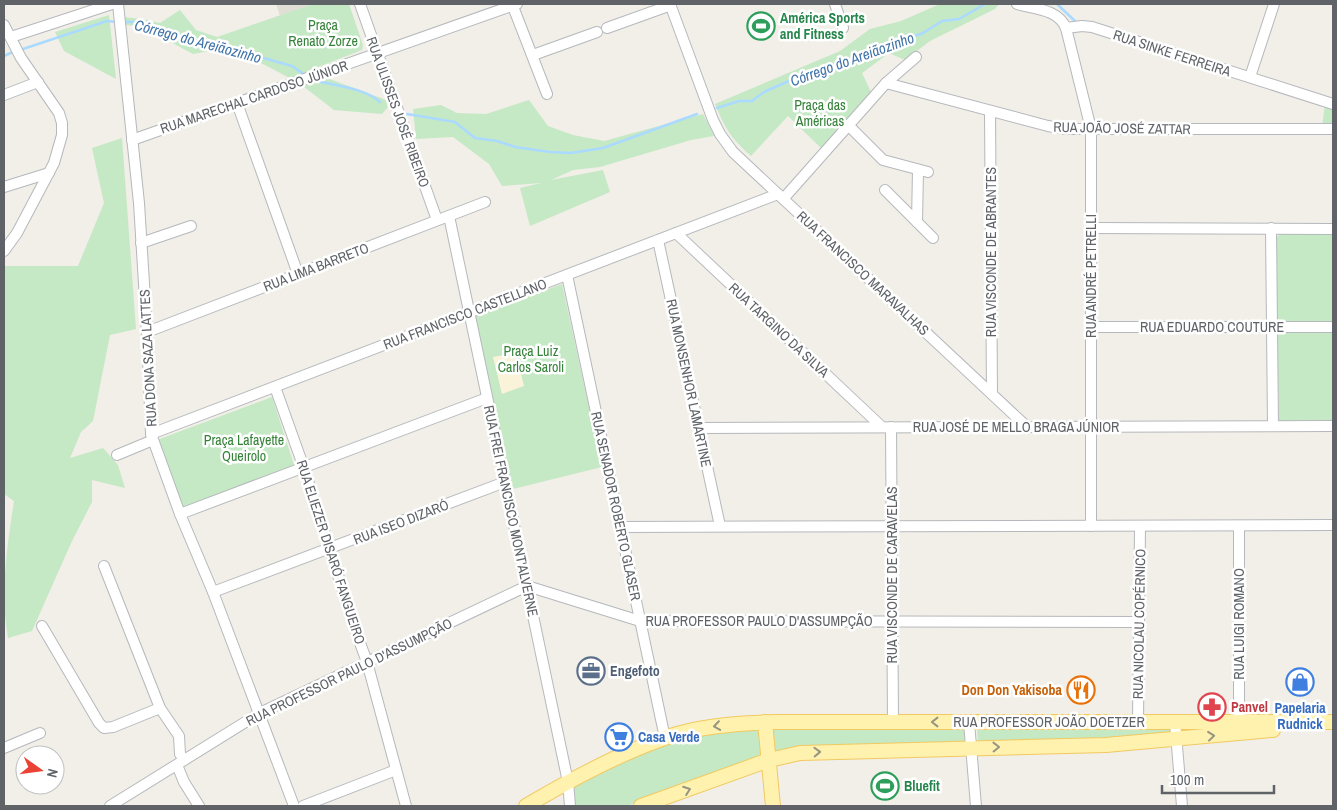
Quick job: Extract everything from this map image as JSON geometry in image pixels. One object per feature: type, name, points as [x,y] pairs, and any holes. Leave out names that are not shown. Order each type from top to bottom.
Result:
[{"type":"main road","name":"RUA PROFESSOR JOÃO DOETZER","points":[[526,806],[568,782],[665,738],[716,726],[765,722],[1333,722]]},
{"type":"main road","points":[[765,722],[773,806]]},
{"type":"main road","name":"RUA PROFESSOR JOÃO DOETZER","points":[[642,806],[769,760],[809,752],[1106,746],[1333,722]]},
{"type":"street","points":[[12,40],[112,4]]},
{"type":"street","name":"RUA DONA SAZA LATTES","points":[[118,4],[141,243],[152,437],[180,514],[213,592],[260,713],[294,806]]},
{"type":"street","name":"RUA ULISSES JOSÉ RIBEIRO","points":[[360,4],[437,220]]},
{"type":"street","points":[[514,4],[547,94]]},
{"type":"street","name":"RUA MARECHAL CARDOSO JÚNIOR","points":[[132,140],[514,4]]},
{"type":"street","points":[[835,4],[843,28]]},
{"type":"street","points":[[1017,4],[1052,13],[1061,19],[1066,28]]},
{"type":"street","points":[[1250,77],[1274,4]]},
{"type":"street","points":[[533,54],[671,5]]},
{"type":"street","name":"RUA FRANCISCO MARAVALHAS","points":[[671,5],[709,110],[720,134],[733,152],[1027,427]]},
{"type":"street","points":[[4,25],[21,58],[58,113],[62,123],[60,146],[54,163],[17,233],[4,251]]},
{"type":"street","name":"RUA SINKE FERREIRA","points":[[1066,28],[1092,27],[1333,104]]},
{"type":"street","name":"RUA ANDRÉ PETRELLI","points":[[1066,28],[1091,129],[1091,526]]},
{"type":"street","name":"RUA FRANCISCO CASTELLANO","points":[[117,455],[152,437],[275,387],[676,233],[781,196],[886,83],[916,57]]},
{"type":"street","points":[[4,95],[38,82]]},
{"type":"street","name":"RUA JOÃO JOSÉ ZATTAR","points":[[886,83],[1053,128],[1333,129]]},
{"type":"street","points":[[237,103],[298,274]]},
{"type":"street","name":"RUA VISCONDE DE ABRANTES","points":[[990,111],[992,394]]},
{"type":"street","points":[[848,125],[880,158],[923,171],[917,222]]},
{"type":"street","points":[[4,187],[49,173]]},
{"type":"street","points":[[885,190],[932,238]]},
{"type":"street","name":"RUA LIMA BARRETO","points":[[147,332],[485,202]]},
{"type":"street","name":"RUA FREI FRANCISCO MONT'ALVERNE","points":[[449,216],[568,782],[570,806]]},
{"type":"street","points":[[141,243],[191,226]]},
{"type":"street","points":[[1091,228],[1333,229]]},
{"type":"street","points":[[1271,228],[1273,426]]},
{"type":"street","name":"RUA TARGINO DA SILVA","points":[[676,233],[887,427]]},
{"type":"street","name":"RUA MONSENHOR LAMARTINE","points":[[658,240],[720,526]]},
{"type":"street","name":"RUA SENADOR ROBERTO GLASER","points":[[567,275],[665,738]]},
{"type":"street","name":"RUA EDUARDO COUTURE","points":[[1091,328],[1333,327]]},
{"type":"street","name":"RUA ELIEZER DISARÓ FANGUEIRO","points":[[275,387],[304,468],[367,662],[406,806]]},
{"type":"street","points":[[180,514],[487,398]]},
{"type":"street","name":"RUA JOSÉ DE MELLO BRAGA JÚNIOR","points":[[698,428],[1333,426]]},
{"type":"street","name":"RUA VISCONDE DE CARAVELAS","points":[[887,427],[892,526],[893,722]]},
{"type":"street","name":"RUA ISEO DIZARÓ","points":[[213,592],[505,482]]},
{"type":"street","points":[[620,527],[1333,525]]},
{"type":"street","name":"RUA NICOLAU COPÉRNICO","points":[[1138,722],[1140,526]]},
{"type":"street","name":"RUA LUIGI ROMANO","points":[[1239,526],[1239,722]]},
{"type":"street","points":[[104,566],[160,708],[179,736],[182,779],[199,806]]},
{"type":"street","name":"RUA PROFESSOR PAULO D'ASSUMPÇÃO","points":[[110,806],[260,713],[527,586],[640,621],[1139,622]]},
{"type":"street","points":[[42,626],[99,723],[104,728],[113,727],[160,708]]},
{"type":"street","points":[[969,722],[976,806]]},
{"type":"street","points":[[1175,722],[1182,806]]},
{"type":"street","points":[[4,748],[40,733]]},
{"type":"street","points":[[303,806],[396,770]]},
{"type":"shaded area","points":[[276,4],[313,4],[280,16]]},
{"type":"green space","name":"Praça Renato Zorze","points":[[313,4],[349,4],[363,45],[362,50],[308,71],[386,100],[388,107],[382,114],[334,110],[299,83],[263,64],[220,49],[193,54],[141,26],[124,25],[123,17],[160,23],[180,10],[196,30],[217,37]]},
{"type":"green space","name":"Praça das Américas","points":[[940,4],[999,4],[995,9],[930,41],[905,60],[889,53],[862,73],[871,92],[821,148],[788,116],[751,156],[738,144],[726,127],[715,104],[840,51],[870,29],[901,21]]},
{"type":"green space","points":[[109,15],[116,79],[64,51],[55,32]]},
{"type":"green space","points":[[529,100],[548,126],[573,135],[604,141],[703,114],[714,136],[691,140],[600,167],[573,170],[551,180],[603,170],[610,192],[530,226],[520,188],[541,183],[502,186],[489,164],[453,137],[416,139],[413,109],[441,105],[457,113],[486,114]]},
{"type":"green space","points":[[1325,104],[1333,107],[1333,127],[1322,127]]},
{"type":"green space","points":[[122,138],[136,329],[110,335],[93,421],[81,432],[70,458],[103,448],[118,465],[125,488],[92,480],[92,502],[72,541],[32,631],[8,638],[5,587],[7,552],[14,501],[4,494],[4,266],[78,266],[104,203],[92,148]]},
{"type":"green space","points":[[1333,231],[1333,324],[1282,323],[1277,317],[1277,237],[1281,233]]},
{"type":"green space","name":"Praça Luiz Carlos Saroli","points":[[562,284],[602,467],[513,489],[473,315],[502,303],[503,306]]},
{"type":"green space","points":[[1333,331],[1333,420],[1279,421],[1277,332]]},
{"type":"green space","name":"Praça Lafayette Queirolo","points":[[272,397],[296,471],[184,509],[157,440]]},
{"type":"green space","points":[[760,727],[761,756],[627,806],[574,806],[572,786],[638,754],[687,737]]},
{"type":"green space","points":[[977,728],[1170,728],[1170,737],[978,744]]},
{"type":"green space","points":[[773,729],[964,729],[965,743],[775,753]]},
{"type":"sand","points":[[516,353],[524,386],[502,394],[493,357]]},
{"type":"waterway","name":"Córrego do Areiãozinho","points":[[717,108],[739,101],[752,101],[764,92],[798,77],[807,79],[821,69],[923,33],[942,21],[959,19],[985,4]]},
{"type":"waterway","name":"Córrego do Areiãozinho","points":[[1057,4],[1076,22]]},
{"type":"waterway","name":"Córrego do Areiãozinho","points":[[20,50],[107,21],[118,22]]},
{"type":"waterway","name":"Córrego do Areiãozinho","points":[[123,22],[139,22],[172,31],[188,40],[206,42],[292,66],[305,75]]},
{"type":"waterway","name":"Córrego do Areiãozinho","points":[[4,56],[15,51]]},
{"type":"waterway","name":"Córrego do Areiãozinho","points":[[317,81],[358,91],[374,97],[380,102]]},
{"type":"waterway","name":"Córrego do Areiãozinho","points":[[407,114],[455,122],[475,138],[497,141],[515,147],[571,153],[603,148],[697,114]]},
{"type":"place","name":"América Sports and Fitness","points":[[761,26]]},
{"type":"place","name":"Engefoto","points":[[591,671]]},
{"type":"place","name":"Papelaria Rudnick","points":[[1300,682]]},
{"type":"place","name":"Don Don Yakisoba","points":[[1081,690]]},
{"type":"place","name":"Panvel","points":[[1212,707]]},
{"type":"place","name":"Casa Verde","points":[[619,737]]},
{"type":"place","name":"Bluefit","points":[[885,786]]}]
